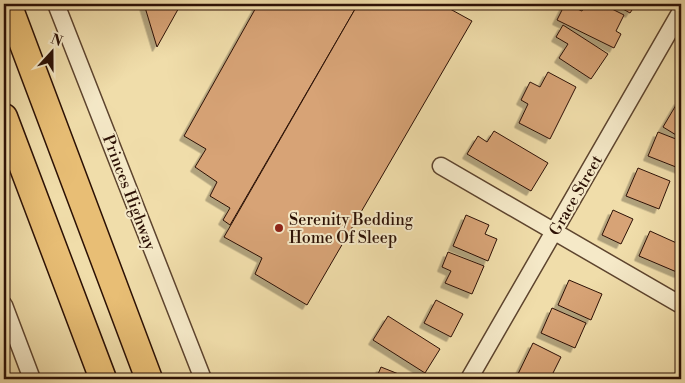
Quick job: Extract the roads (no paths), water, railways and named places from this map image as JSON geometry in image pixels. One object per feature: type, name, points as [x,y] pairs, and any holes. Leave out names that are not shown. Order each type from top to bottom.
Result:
[{"type":"highway","points":[[8,4],[149,379]]},
{"type":"highway","points":[[4,117],[103,379]]},
{"type":"street","name":"Princes Highway","points":[[56,4],[204,379]]},
{"type":"street","name":"Grace Street","points":[[469,379],[681,11]]},
{"type":"street","points":[[441,166],[681,305]]},
{"type":"street","points":[[4,305],[32,379]]},
{"type":"place","name":"Serenity Bedding Home Of Sleep","points":[[279,228]]}]
